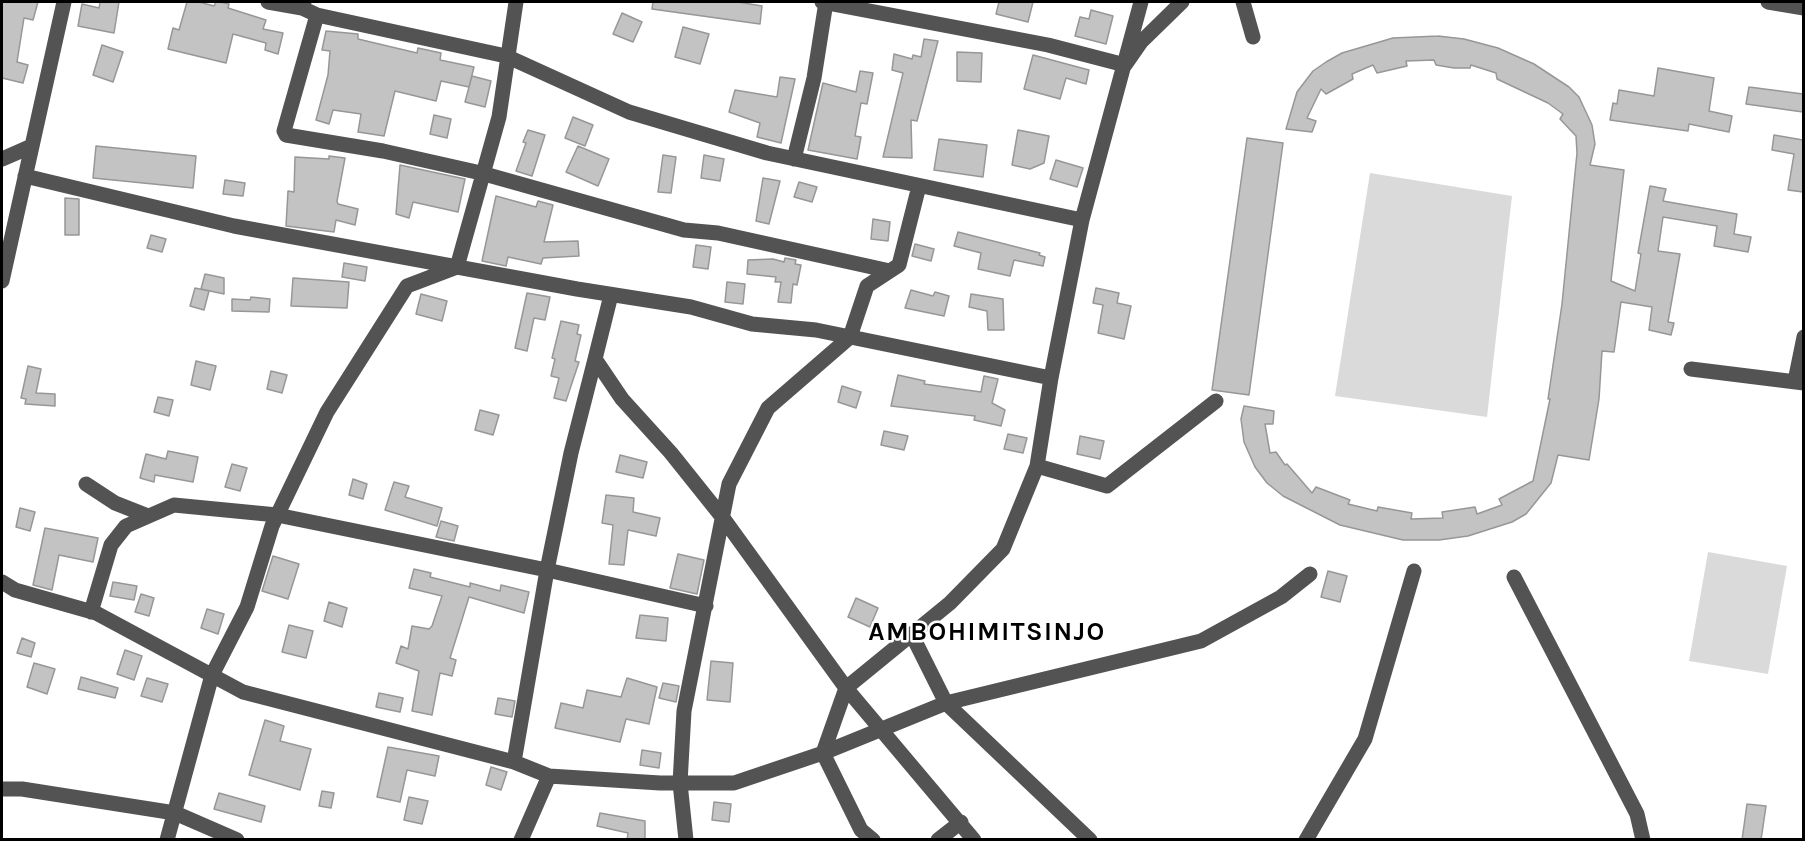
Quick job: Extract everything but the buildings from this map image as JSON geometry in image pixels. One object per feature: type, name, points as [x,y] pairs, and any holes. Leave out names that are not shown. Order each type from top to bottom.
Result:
[{"type":"street","points":[[2,281],[64,2]]},
{"type":"street","points":[[268,2],[303,4],[317,15],[506,56],[629,112],[794,159],[1082,220]]},
{"type":"street","points":[[457,267],[481,173],[499,117],[506,56],[516,2]]},
{"type":"street","points":[[794,159],[814,78],[824,2],[1048,45],[1125,65]]},
{"type":"street","points":[[873,840],[861,830],[823,753],[846,688],[950,603],[1003,549],[1037,466],[1051,378],[1082,220],[1141,2]]},
{"type":"street","points":[[1125,65],[1141,42],[1182,2]]},
{"type":"street","points":[[1243,2],[1253,37]]},
{"type":"street","points":[[1768,2],[1803,8]]},
{"type":"street","points":[[317,15],[284,131],[286,135],[383,151],[481,173],[684,230],[718,233],[890,271]]},
{"type":"street","points":[[2,159],[32,146]]},
{"type":"street","points":[[25,176],[234,226],[611,295],[691,307],[752,324],[816,330],[1051,378]]},
{"type":"street","points":[[686,840],[680,783],[684,711],[729,484],[768,408],[850,337],[867,286],[899,265],[919,186]]},
{"type":"street","points":[[167,840],[212,675],[247,607],[277,515],[327,412],[407,286],[457,267]]},
{"type":"street","points":[[514,762],[547,570],[571,453],[611,295]]},
{"type":"street","points":[[1691,369],[1799,382],[1803,337]]},
{"type":"street","points":[[595,359],[622,399],[671,453],[723,518],[846,688],[974,840]]},
{"type":"street","points":[[1037,466],[1107,486],[1216,401]]},
{"type":"street","points":[[86,484],[115,503],[148,516]]},
{"type":"street","points":[[91,612],[111,545],[126,526],[174,505],[277,515],[547,570],[706,606]]},
{"type":"street","points":[[1306,840],[1365,739],[1414,571]]},
{"type":"street","points":[[2,582],[15,590],[91,612],[243,692],[360,720],[514,762],[549,776],[680,783],[734,783],[823,753],[946,703],[1201,641],[1281,597],[1310,574]]},
{"type":"street","points":[[1514,576],[1637,814],[1642,840]]},
{"type":"street","points":[[912,635],[946,703],[1090,840]]},
{"type":"street","points":[[521,840],[549,776]]},
{"type":"street","points":[[2,789],[22,789],[175,813],[237,840]]},
{"type":"street","points":[[938,840],[961,822]]},
{"type":"shaded area","points":[[1370,173],[1512,196],[1487,417],[1335,396]]},
{"type":"shaded area","points":[[1708,552],[1787,566],[1768,674],[1689,661]]},
{"type":"district","name":"AMBOHIMITSINJO","points":[[987,633]]}]
